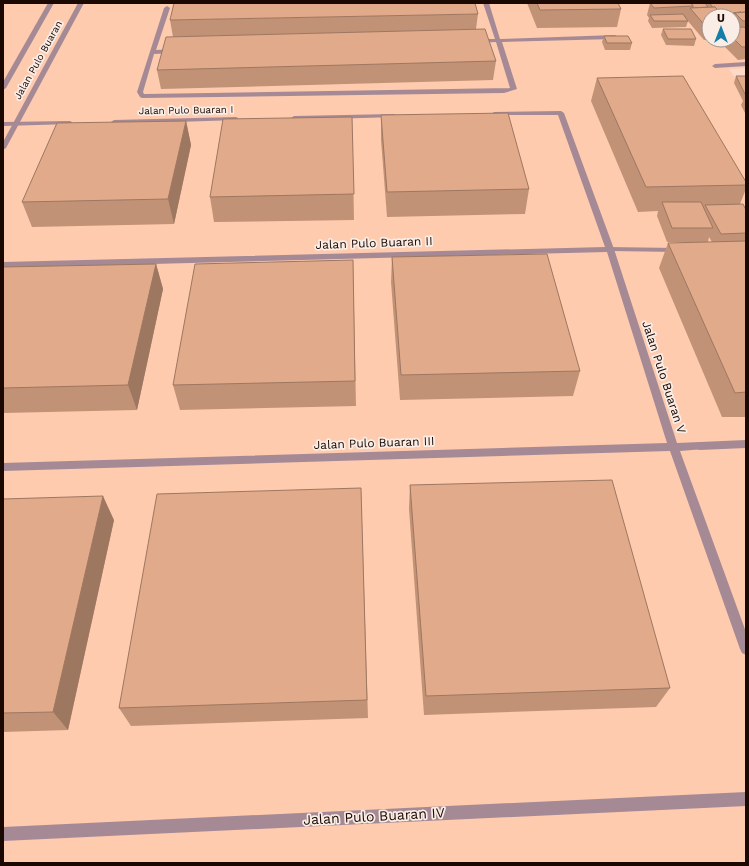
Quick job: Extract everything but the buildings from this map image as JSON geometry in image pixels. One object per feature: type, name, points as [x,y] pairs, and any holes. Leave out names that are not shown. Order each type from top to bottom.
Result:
[{"type":"street","name":"Jalan Pulo Buaran","points":[[3,88],[51,3]]},
{"type":"street","name":"Jalan Pulo Buaran","points":[[3,148],[81,3]]},
{"type":"street","points":[[174,7],[167,5],[140,92],[142,96],[480,91],[514,89],[486,3]]},
{"type":"street","points":[[467,41],[625,37]]},
{"type":"street","points":[[152,52],[184,51]]},
{"type":"street","points":[[715,66],[746,64]]},
{"type":"street","name":"Jalan Pulo Buaran V","points":[[490,114],[561,112],[610,249],[673,446],[746,649]]},
{"type":"street","points":[[284,118],[402,116]]},
{"type":"street","name":"Jalan Pulo Buaran I","points":[[110,122],[244,119]]},
{"type":"street","points":[[3,124],[78,123]]},
{"type":"street","name":"Jalan Pulo Buaran II","points":[[3,266],[610,249],[686,250]]},
{"type":"street","name":"Jalan Pulo Buaran III","points":[[3,468],[746,444]]},
{"type":"street","name":"Jalan Pulo Buaran IV","points":[[3,834],[746,799]]},
{"type":"shaded area","points":[[3,3],[703,3],[705,8],[701,8],[701,48],[741,48],[741,34],[746,31],[746,68],[729,69],[746,94],[746,863],[3,863]]}]
